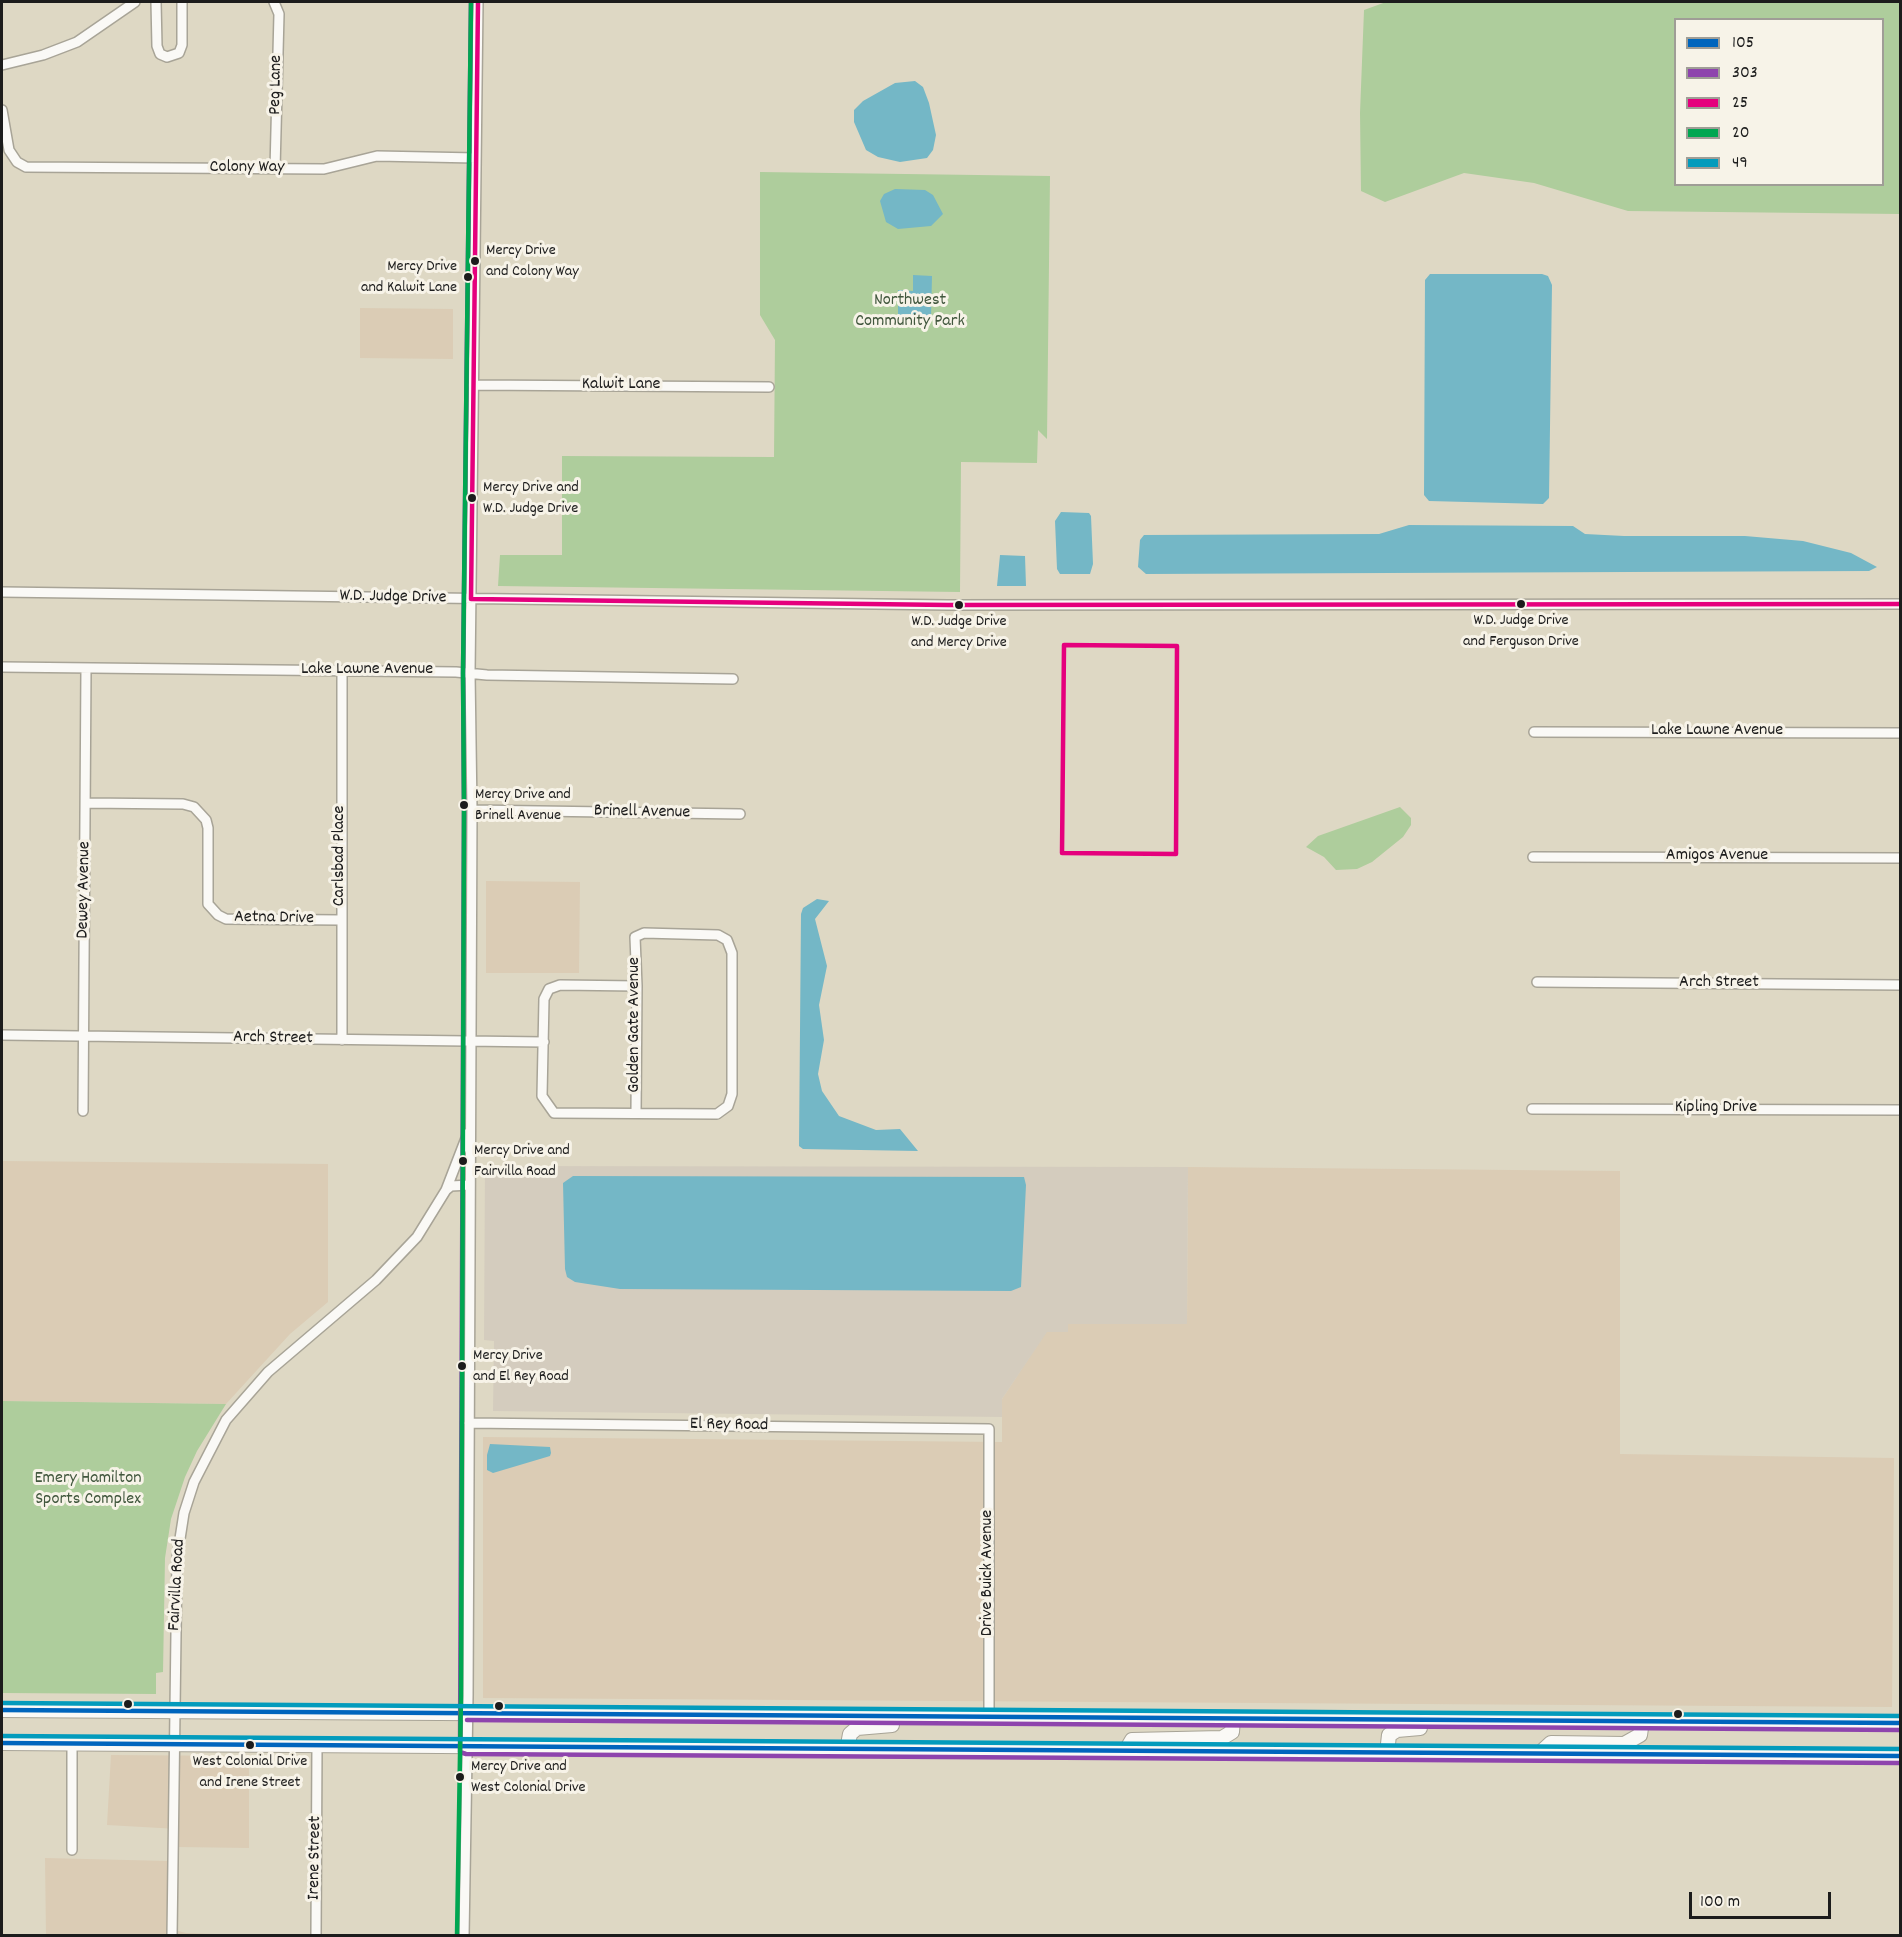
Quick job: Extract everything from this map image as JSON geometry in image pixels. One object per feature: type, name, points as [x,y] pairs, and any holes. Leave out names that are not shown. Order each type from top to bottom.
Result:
[{"type":"highway","points":[[2,1710],[1900,1723]]},
{"type":"highway","points":[[847,1750],[850,1734],[857,1728],[879,1725],[946,1725],[960,1717]]},
{"type":"highway","points":[[1125,1752],[1132,1740],[1222,1738],[1232,1732],[1233,1719]]},
{"type":"highway","points":[[1387,1753],[1389,1735],[1397,1730],[1480,1728],[1492,1720]]},
{"type":"highway","points":[[1539,1754],[1551,1743],[1624,1744],[1640,1735],[1642,1722]]},
{"type":"highway","points":[[2,1743],[1900,1756]]},
{"type":"street","points":[[2,65],[43,55],[77,42],[135,2]]},
{"type":"street","points":[[156,2],[157,46],[160,54],[167,57],[179,53],[182,45],[182,2]]},
{"type":"street","name":"Peg Lane","points":[[273,2],[279,14],[275,170]]},
{"type":"street","points":[[464,1935],[472,810],[470,673],[478,2]]},
{"type":"street","name":"Colony Way","points":[[2,110],[9,150],[17,162],[26,167],[275,170],[324,169],[377,156],[476,158]]},
{"type":"street","name":"Kalwit Lane","points":[[473,385],[769,387]]},
{"type":"street","name":"W.D. Judge Drive","points":[[2,592],[948,605],[1900,604]]},
{"type":"street","name":"Lake Lawne Avenue","points":[[2,667],[733,679]]},
{"type":"street","name":"Dewey Avenue","points":[[83,1112],[86,668]]},
{"type":"street","name":"Carlsbad Place","points":[[342,671],[340,920],[342,1040]]},
{"type":"street","name":"Lake Lawne Avenue","points":[[1534,732],[1900,733]]},
{"type":"street","name":"Aetna Drive","points":[[86,803],[183,804],[194,807],[206,820],[208,904],[218,915],[234,920],[340,920]]},
{"type":"street","name":"Brinell Avenue","points":[[472,810],[740,814]]},
{"type":"street","name":"Amigos Avenue","points":[[1533,856],[1900,858]]},
{"type":"street","name":"Golden Gate Avenue","points":[[644,933],[718,935],[727,940],[732,953],[732,1094],[728,1106],[717,1114],[636,1113],[637,986],[635,937],[644,933]]},
{"type":"street","name":"Arch Street","points":[[1537,982],[1900,985]]},
{"type":"street","points":[[636,1113],[554,1113],[542,1096],[544,999],[549,989],[560,985],[637,986]]},
{"type":"street","name":"Arch Street","points":[[2,1035],[543,1042]]},
{"type":"street","name":"Kipling Drive","points":[[1532,1108],[1900,1110]]},
{"type":"street","name":"Fairvilla Road","points":[[172,1935],[177,1558],[184,1514],[207,1454],[226,1420],[260,1380],[384,1271],[417,1237],[446,1190],[470,1128]]},
{"type":"street","points":[[446,1190],[451,1186],[470,1185]]},
{"type":"street","name":"El Rey Road","points":[[468,1423],[989,1429]]},
{"type":"street","name":"Drive Buick Avenue","points":[[989,1429],[989,1717]]},
{"type":"street","points":[[72,1744],[72,1850]]},
{"type":"street","name":"Irene Street","points":[[316,1935],[317,1745]]},
{"type":"shaded area","points":[[360,308],[453,309],[453,359],[360,358]]},
{"type":"shaded area","points":[[486,881],[580,882],[579,973],[486,973]]},
{"type":"shaded area","points":[[2,1161],[328,1164],[328,1302],[290,1334],[226,1404],[2,1401]]},
{"type":"shaded area","points":[[485,1166],[1188,1167],[1187,1324],[1068,1324],[1068,1332],[1047,1332],[1002,1399],[1002,1417],[493,1411],[494,1341],[484,1340]]},
{"type":"shaded area","points":[[1188,1167],[1620,1171],[1620,1454],[1894,1458],[1892,1707],[483,1698],[483,1437],[1002,1442],[1002,1399],[1046,1332],[1067,1332],[1068,1324],[1187,1324]]},
{"type":"shaded area","points":[[111,1755],[249,1756],[249,1848],[178,1847],[178,1829],[107,1825]]},
{"type":"shaded area","points":[[45,1858],[168,1861],[167,1928],[186,1933],[242,1935],[46,1935]]},
{"type":"green space","points":[[1386,2],[1900,2],[1900,214],[1628,211],[1534,183],[1464,173],[1385,202],[1361,191],[1360,113],[1364,10]]},
{"type":"green space","name":"Northwest Community Park","points":[[760,172],[1050,176],[1047,439],[1038,430],[1037,463],[961,462],[960,592],[498,586],[500,555],[562,555],[562,456],[774,457],[775,340],[760,315]]},
{"type":"green space","points":[[1400,807],[1411,818],[1411,825],[1403,837],[1372,862],[1357,869],[1336,870],[1324,857],[1306,847],[1318,836]]},
{"type":"green space","name":"Emery Hamilton Sports Complex","points":[[2,1401],[226,1404],[197,1451],[185,1477],[171,1519],[165,1558],[163,1672],[156,1673],[156,1694],[2,1693]]},
{"type":"water","points":[[915,81],[923,87],[929,103],[936,135],[933,150],[927,158],[900,162],[878,157],[866,150],[854,122],[854,110],[863,101],[895,83]]},
{"type":"water","points":[[895,189],[925,190],[933,195],[943,214],[931,226],[898,229],[886,222],[880,201],[884,194]]},
{"type":"water","points":[[1430,274],[1542,274],[1548,276],[1552,285],[1549,498],[1543,504],[1429,501],[1424,495],[1425,280]]},
{"type":"water","points":[[913,275],[932,276],[931,317],[898,317],[898,290],[913,291]]},
{"type":"water","points":[[1061,512],[1089,513],[1091,516],[1093,564],[1090,574],[1060,574],[1057,569],[1055,521]]},
{"type":"water","points":[[1409,525],[1573,526],[1585,534],[1745,536],[1803,541],[1851,553],[1877,567],[1869,571],[1146,574],[1138,567],[1140,540],[1144,535],[1379,534]]},
{"type":"water","points":[[1000,555],[1025,556],[1026,586],[997,586]]},
{"type":"water","points":[[817,899],[829,901],[815,919],[827,966],[819,1005],[824,1040],[818,1074],[822,1091],[839,1116],[876,1130],[900,1129],[918,1151],[803,1149],[799,1146],[801,914],[803,908]]},
{"type":"water","points":[[573,1176],[1024,1177],[1026,1185],[1021,1287],[1011,1291],[620,1289],[575,1282],[567,1277],[565,1269],[563,1183]]},
{"type":"water","points":[[490,1444],[550,1447],[551,1453],[550,1456],[493,1473],[487,1470]]},
{"type":"transit line","name":"303","points":[[471,2],[463,673],[460,1752],[466,1754],[1900,1763]]},
{"type":"transit line","name":"20","points":[[457,1936],[461,1696],[463,673],[471,2]]},
{"type":"transit line","name":"25","points":[[471,599],[478,2]]},
{"type":"transit line","name":"25","points":[[471,599],[948,605],[1900,604]]},
{"type":"transit line","name":"25","points":[[1064,645],[1177,646],[1176,854],[1062,853],[1064,645]]},
{"type":"transit line","name":"49","points":[[2,1703],[1900,1716]]},
{"type":"transit line","name":"105","points":[[2,1710],[1900,1723]]},
{"type":"transit line","name":"303","points":[[467,1720],[1900,1730]]},
{"type":"transit line","name":"49","points":[[2,1736],[1900,1749]]},
{"type":"transit line","name":"105","points":[[2,1743],[1900,1756]]},
{"type":"place","name":"Mercy Drive and Colony Way","points":[[475,261]]},
{"type":"place","name":"Mercy Drive and Kalwit Lane","points":[[468,277]]},
{"type":"place","name":"Mercy Drive and W.D. Judge Drive","points":[[472,498]]},
{"type":"place","name":"W.D. Judge Drive and Ferguson Drive","points":[[1521,604]]},
{"type":"place","name":"W.D. Judge Drive and Mercy Drive","points":[[959,605]]},
{"type":"place","name":"Mercy Drive and Brinell Avenue","points":[[464,805]]},
{"type":"place","name":"Mercy Drive and Fairvilla Road","points":[[463,1161]]},
{"type":"place","name":"Mercy Drive and El Rey Road","points":[[462,1366]]},
{"type":"place","name":"West Colonial Drive and Irene Street","points":[[250,1745]]},
{"type":"place","name":"Mercy Drive and West Colonial Drive","points":[[460,1777]]}]
